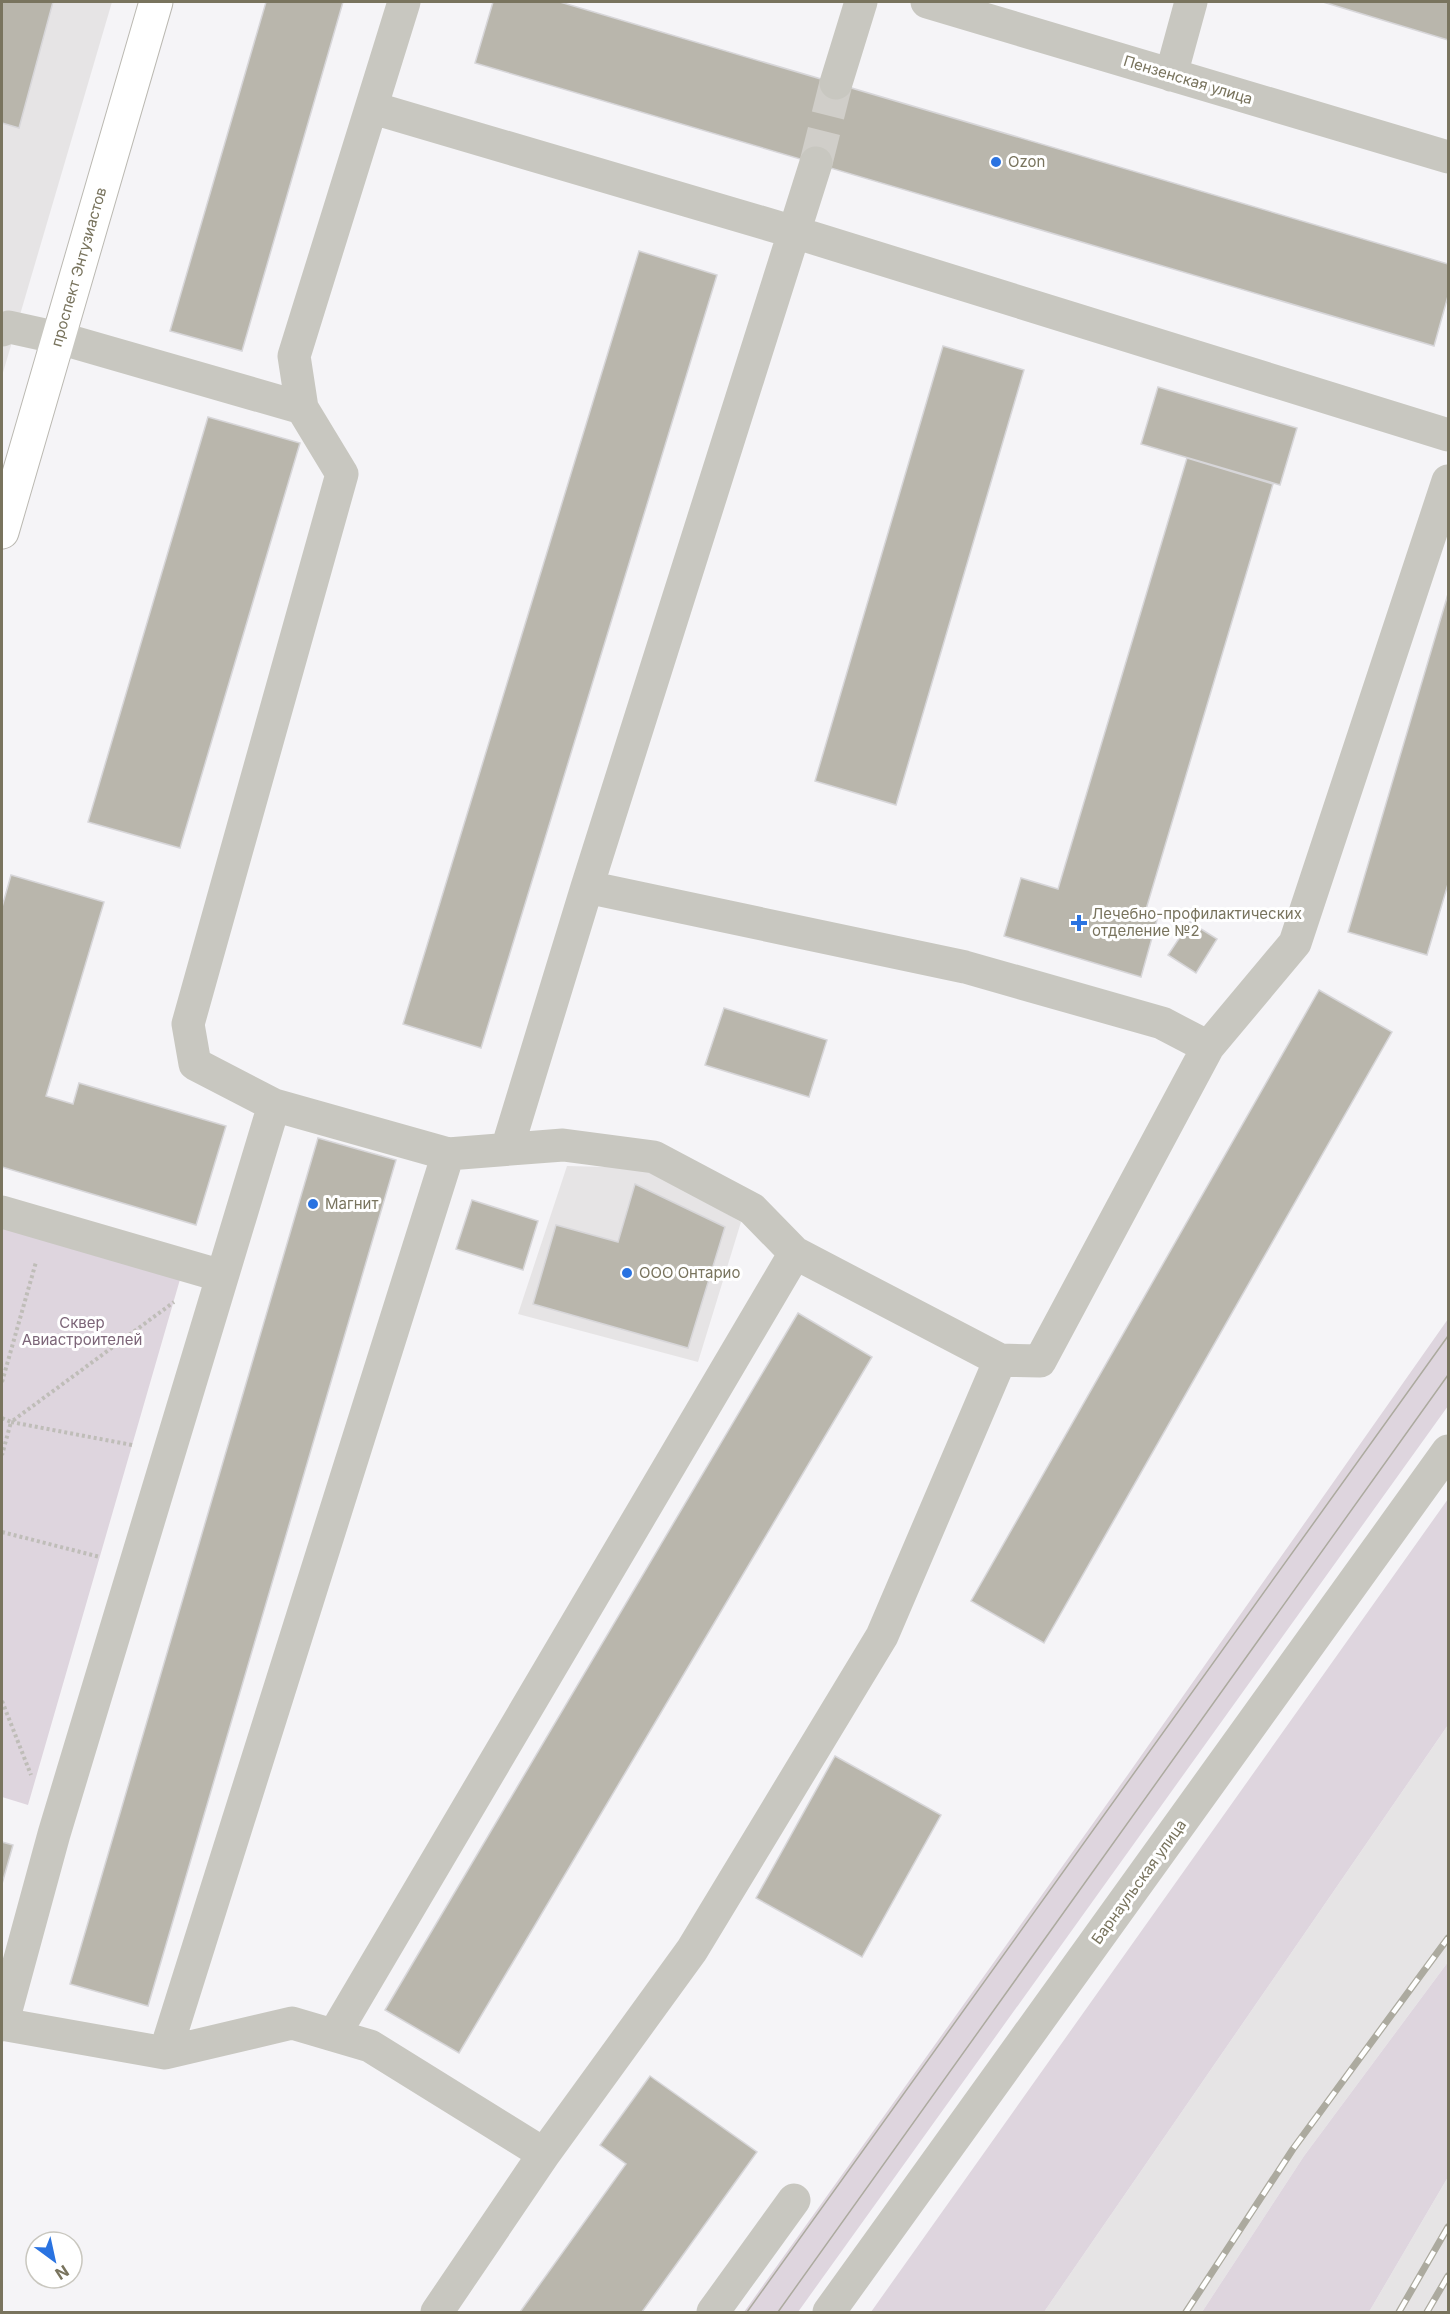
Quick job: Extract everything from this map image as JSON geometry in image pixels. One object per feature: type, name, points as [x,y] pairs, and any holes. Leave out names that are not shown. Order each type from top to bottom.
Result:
[{"type":"main road","name":"проспект Энтузиастов","points":[[2,532],[156,2]]},
{"type":"street","points":[[404,2],[373,108],[294,356],[302,408],[342,474],[188,1024],[195,1064],[274,1106],[448,1154],[564,1145],[654,1157],[752,1209],[795,1253],[1000,1360],[1040,1361],[1208,1047],[1295,943],[1449,481]]},
{"type":"street","points":[[836,83],[861,2]]},
{"type":"street","name":"Пензенская улица","points":[[927,2],[1449,158]]},
{"type":"street","points":[[1171,75],[1191,2]]},
{"type":"street","points":[[373,108],[794,232],[1449,435]]},
{"type":"street","points":[[507,1149],[587,887],[816,163]]},
{"type":"street","points":[[2,330],[9,327],[59,338],[302,408]]},
{"type":"street","points":[[587,887],[965,967],[1162,1023],[1208,1047]]},
{"type":"street","points":[[274,1106],[54,1834],[2,2024],[165,2052],[292,2023],[369,2046],[544,2154]]},
{"type":"street","points":[[165,2052],[448,1154]]},
{"type":"street","points":[[2,1212],[222,1276]]},
{"type":"street","points":[[334,2035],[795,1253]]},
{"type":"street","points":[[437,2313],[544,2154],[692,1950],[882,1636],[1000,1360]]},
{"type":"street","name":"Барнаульская улица","points":[[830,2313],[1449,1451]]},
{"type":"street","points":[[713,2313],[794,2200]]},
{"type":"path","points":[[2,1382],[46,1225]]},
{"type":"path","points":[[2,1455],[11,1422],[186,1293],[222,1276]]},
{"type":"path","points":[[2,1418],[11,1422],[169,1452]]},
{"type":"path","points":[[2,1532],[135,1566]]},
{"type":"path","points":[[2,1701],[32,1779]]},
{"type":"shaded area","points":[[2,2],[112,2],[2,376]]},
{"type":"shaded area","name":"ООО Онтарио","points":[[567,1166],[648,1168],[741,1222],[698,1362],[518,1314]]},
{"type":"shaded area","points":[[1448,1725],[1448,1962],[1304,2156],[1202,2312],[1044,2312]]},
{"type":"shaded area","points":[[1448,2177],[1448,2312],[1369,2312]]},
{"type":"green space","name":"Сквер Авиастроителей","points":[[2,1224],[181,1276],[28,1805],[2,1797]]},
{"type":"green space","points":[[1448,1319],[1448,1406],[798,2312],[744,2312],[1129,1773]]},
{"type":"green space","points":[[1448,1499],[1448,1725],[1044,2312],[871,2312]]},
{"type":"green space","points":[[1448,1962],[1448,2177],[1369,2312],[1202,2312],[1304,2156]]},
{"type":"building","points":[[2,2],[53,2],[19,128],[2,123]]},
{"type":"building","points":[[266,2],[343,2],[242,351],[170,331]]},
{"type":"building","points":[[493,2],[560,2],[1448,264],[1448,296],[1434,346],[475,63]]},
{"type":"building","points":[[1323,2],[1448,2],[1448,40]]},
{"type":"building","points":[[639,251],[717,275],[481,1048],[403,1024]]},
{"type":"building","points":[[943,346],[1024,370],[896,805],[815,781]]},
{"type":"building","points":[[1158,387],[1297,428],[1280,485],[1141,444]]},
{"type":"building","points":[[208,417],[300,443],[180,848],[88,822]]},
{"type":"building","points":[[1187,458],[1273,484],[1144,916],[1157,920],[1141,977],[1004,936],[1021,878],[1058,889]]},
{"type":"building","points":[[1448,594],[1448,884],[1427,955],[1348,932]]},
{"type":"building","points":[[11,875],[104,902],[46,1096],[73,1104],[79,1083],[226,1126],[196,1225],[2,1167],[2,907]]},
{"type":"building","points":[[1190,922],[1217,939],[1196,973],[1168,955]]},
{"type":"building","points":[[1319,990],[1392,1032],[1044,1643],[971,1601]]},
{"type":"building","points":[[724,1008],[827,1040],[809,1097],[705,1065]]},
{"type":"building","points":[[318,1138],[396,1160],[148,2006],[70,1984]]},
{"type":"building","name":"ООО Онтарио","points":[[635,1184],[725,1227],[688,1348],[533,1304],[556,1225],[618,1242]]},
{"type":"building","points":[[472,1200],[538,1221],[523,1270],[456,1249]]},
{"type":"building","points":[[798,1313],[872,1357],[459,2053],[385,2010]]},
{"type":"building","points":[[835,1756],[941,1815],[862,1957],[756,1898]]},
{"type":"building","points":[[2,1842],[13,1845],[2,1884]]},
{"type":"building","points":[[650,2076],[757,2152],[642,2312],[520,2312],[626,2164],[600,2145]]},
{"type":"tunnel","points":[[816,163],[836,83]]},
{"type":"tram line","points":[[747,2312],[1448,1336]]},
{"type":"tram line","points":[[778,2312],[1448,1375]]},
{"type":"railway","points":[[1186,2312],[1293,2149],[1448,1938]]},
{"type":"railway","points":[[1399,2312],[1448,2227]]},
{"type":"railway","points":[[1427,2312],[1448,2276]]},
{"type":"place","name":"Ozon","points":[[996,162]]},
{"type":"place","name":"Лечебно-профилактических отделение №2","points":[[1079,923]]},
{"type":"place","name":"Магнит","points":[[313,1204]]},
{"type":"place","name":"ООО Онтарио","points":[[627,1273]]}]
